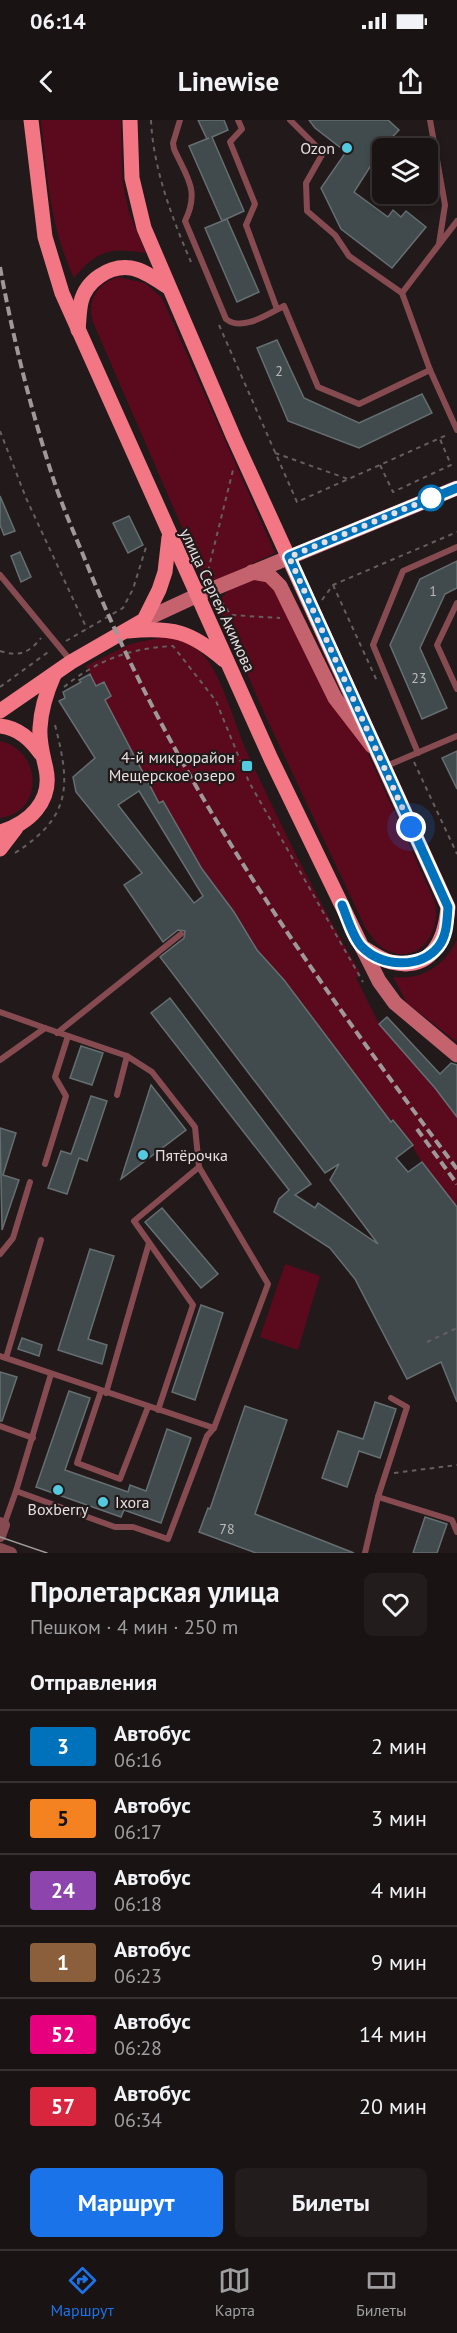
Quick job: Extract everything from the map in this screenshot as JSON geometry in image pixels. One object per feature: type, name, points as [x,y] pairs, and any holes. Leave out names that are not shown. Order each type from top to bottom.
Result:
[{"type":"main road","name":"улица Сергея Акимова","points":[[31,120],[48,246],[62,293],[169,537],[198,595],[271,759],[379,981],[395,1003],[457,1054]]},
{"type":"main road","points":[[130,120],[132,178],[136,203],[168,287],[383,767],[448,907],[457,920]]},
{"type":"main road","points":[[78,330],[81,301],[88,286],[101,275],[117,268],[132,268],[168,287]]},
{"type":"main road","points":[[0,711],[71,662],[144,620],[198,595],[457,488]]},
{"type":"main road","points":[[144,620],[165,572],[169,537]]},
{"type":"main road","points":[[252,573],[269,575],[280,586],[335,698],[348,718],[376,750]]},
{"type":"main road","points":[[126,631],[161,628],[178,631],[206,644],[228,663]]},
{"type":"main road","points":[[0,832],[16,828],[30,818],[41,804],[46,788],[47,771],[41,754],[42,708],[56,673]]},
{"type":"main road","points":[[0,726],[20,732],[41,754]]},
{"type":"main road","points":[[6,852],[16,828]]},
{"type":"main road","points":[[362,947],[390,962],[408,963],[424,958],[438,947],[446,932],[448,907]]},
{"type":"street","points":[[0,1549],[11,1553]]},
{"type":"lane","points":[[180,120],[173,143],[174,149],[193,190],[191,208],[184,221],[226,319],[232,324],[241,325],[284,306],[318,387],[359,404],[430,370]]},
{"type":"lane","points":[[238,120],[242,129],[230,142],[255,204],[246,225],[277,309]]},
{"type":"lane","points":[[290,120],[323,153],[306,183],[307,211],[335,235],[349,256],[402,293],[430,370],[457,430]]},
{"type":"lane","points":[[430,120],[445,205],[439,244]]},
{"type":"lane","points":[[402,293],[457,221]]},
{"type":"lane","points":[[418,753],[373,645],[403,571],[457,547]]},
{"type":"lane","points":[[0,575],[71,662]]},
{"type":"lane","points":[[457,603],[437,645],[457,689]]},
{"type":"lane","points":[[383,767],[457,736]]},
{"type":"lane","points":[[57,1033],[182,934]]},
{"type":"lane","points":[[0,1012],[127,1056],[152,1071],[195,1127],[199,1167],[268,1284],[214,1428],[207,1436],[168,1539],[133,1527],[115,1527],[16,1491]]},
{"type":"lane","points":[[0,1060],[45,1028]]},
{"type":"lane","points":[[45,1164],[66,1096],[55,1077],[68,1036]]},
{"type":"lane","points":[[117,1095],[127,1056]]},
{"type":"lane","points":[[158,1410],[193,1305],[134,1221],[199,1167]]},
{"type":"lane","points":[[0,1254],[13,1238],[30,1182]]},
{"type":"lane","points":[[41,1240],[3,1357],[214,1428]]},
{"type":"lane","points":[[148,1407],[120,1479],[77,1463],[104,1392],[149,1244]]},
{"type":"lane","points":[[1,1528],[16,1491],[51,1374]]},
{"type":"lane","points":[[365,1553],[378,1497],[407,1407],[391,1398]]},
{"type":"lane","points":[[0,1426],[33,1438]]},
{"type":"lane","points":[[378,1497],[452,1520],[457,1532]]},
{"type":"path","points":[[348,479],[275,453],[297,502],[457,430]]},
{"type":"path","points":[[0,431],[26,498],[87,629]]},
{"type":"path","points":[[380,465],[393,492],[452,465],[439,438]]},
{"type":"path","points":[[208,571],[233,471]]},
{"type":"path","points":[[320,602],[333,585],[457,532]]},
{"type":"path","points":[[0,687],[59,645],[123,608],[133,590],[147,544]]},
{"type":"path","points":[[221,602],[231,615],[287,619]]},
{"type":"path","points":[[0,651],[14,655],[31,650],[48,631]]},
{"type":"path","points":[[61,694],[79,675],[109,660],[141,648],[173,646],[216,701],[249,782],[276,826],[320,910],[365,985]]},
{"type":"path","points":[[6,852],[36,839],[55,818],[63,799],[66,786],[54,712]]},
{"type":"path","points":[[427,1342],[457,1328]]},
{"type":"path","points":[[385,1474],[457,1465]]},
{"type":"shaded area","points":[[41,120],[121,120],[122,179],[129,213],[146,253],[124,250],[97,256],[74,278],[55,220]]},
{"type":"shaded area","points":[[118,277],[145,283],[162,298],[275,553],[207,585],[92,320],[91,305],[99,288]]},
{"type":"shaded area","points":[[250,579],[269,579],[363,743],[434,900],[436,910],[433,931],[428,941],[412,953],[402,954],[386,950],[366,929],[265,715],[217,604],[229,589]]},
{"type":"shaded area","points":[[168,636],[191,645],[209,662],[276,814],[361,974],[356,978],[379,1024],[457,1117],[457,1207],[426,1168],[402,1130],[385,1115],[257,950],[234,912],[202,869],[163,802],[159,803],[105,700],[111,696],[104,682],[96,686],[86,666],[130,644]]},
{"type":"shaded area","points":[[0,741],[14,747],[24,756],[33,781],[31,793],[25,805],[15,813],[0,818]]},
{"type":"shaded area","points":[[457,940],[457,1042],[407,1003],[393,977],[414,976],[431,969],[446,957]]},
{"type":"shaded area","points":[[285,1264],[320,1276],[298,1350],[260,1337]]},
{"type":"building","points":[[198,120],[224,120],[228,130],[212,137],[244,211],[222,221],[189,146],[207,139]]},
{"type":"building","points":[[309,120],[388,120],[399,130],[391,138],[372,138],[372,164],[354,192],[388,217],[393,210],[401,217],[406,211],[426,227],[392,268],[341,229],[321,188],[346,152],[315,128]]},
{"type":"building","points":[[227,219],[259,292],[237,302],[205,228]]},
{"type":"building","points":[[277,340],[304,398],[359,423],[422,394],[432,413],[359,448],[288,421],[257,348]]},
{"type":"building","points":[[0,496],[15,531],[4,535],[0,525]]},
{"type":"building","points":[[129,516],[143,545],[128,553],[113,523]]},
{"type":"building","points":[[20,552],[31,577],[21,582],[11,556]]},
{"type":"building","points":[[457,561],[457,588],[445,594],[420,648],[447,708],[422,719],[390,645],[420,579]]},
{"type":"building","points":[[90,674],[96,686],[104,682],[111,696],[105,700],[159,803],[163,801],[202,869],[234,912],[257,950],[284,980],[391,1122],[393,1120],[413,1145],[396,1158],[408,1172],[422,1162],[457,1207],[457,1402],[441,1362],[407,1379],[355,1279],[330,1248],[274,1212],[279,1199],[289,1190],[151,1013],[170,998],[311,1184],[295,1195],[315,1208],[318,1203],[378,1244],[330,1180],[339,1164],[325,1173],[160,957],[184,938],[185,931],[178,930],[163,942],[124,885],[142,873],[76,792],[73,777],[95,758],[59,701],[65,698],[63,692],[81,682],[79,680]],"holes":[[[139,791],[203,896],[194,903],[118,805]]]},
{"type":"building","points":[[457,751],[457,789],[442,758]]},
{"type":"building","points":[[387,1017],[440,1074],[451,1063],[457,1065],[457,1117],[379,1024]]},
{"type":"building","points":[[81,1046],[103,1053],[92,1085],[70,1078]]},
{"type":"building","points":[[151,1085],[186,1130],[121,1179]]},
{"type":"building","points":[[91,1096],[107,1101],[87,1161],[79,1158],[67,1194],[48,1188],[61,1151],[71,1154]]},
{"type":"building","points":[[0,1128],[16,1133],[3,1175],[19,1180],[2,1230]]},
{"type":"building","points":[[162,1208],[218,1274],[201,1288],[145,1222]]},
{"type":"building","points":[[90,1249],[114,1256],[88,1339],[107,1345],[102,1364],[58,1350]]},
{"type":"building","points":[[201,1305],[223,1313],[195,1400],[172,1392]]},
{"type":"building","points":[[22,1338],[42,1345],[39,1356],[18,1349]]},
{"type":"building","points":[[0,1372],[17,1377],[2,1421],[0,1421]]},
{"type":"building","points":[[69,1391],[90,1398],[65,1470],[128,1492],[130,1485],[146,1491],[167,1429],[191,1438],[161,1523],[124,1510],[121,1517],[36,1487]]},
{"type":"building","points":[[375,1402],[396,1409],[380,1458],[359,1451],[347,1487],[322,1478],[338,1431],[363,1439]]},
{"type":"building","points":[[245,1406],[287,1420],[255,1514],[354,1553],[256,1553],[199,1532],[208,1508],[210,1509]]},
{"type":"building","points":[[425,1517],[447,1524],[437,1553],[413,1553]]},
{"type":"tram line","points":[[0,1537],[47,1553]]},
{"type":"railway","points":[[0,267],[23,374],[58,491],[122,644],[161,724],[251,877],[300,952],[457,1169]]},
{"type":"railway","points":[[417,1129],[457,1184]]},
{"type":"bus line","name":"3","points":[[342,905],[362,947],[390,962],[408,963],[424,958],[438,947],[446,932],[448,907],[289,557],[457,488]]},
{"type":"place","name":"Ozon","points":[[347,148]]},
{"type":"place","name":"4-й микрорайон Мещерское озеро","points":[[247,766]]},
{"type":"place","name":"Пятёрочка","points":[[143,1155]]},
{"type":"place","name":"Boxberry","points":[[58,1490]]},
{"type":"place","name":"Ixora","points":[[103,1502]]},
{"type":"route","points":[[411,827],[289,557],[431,498]]}]
